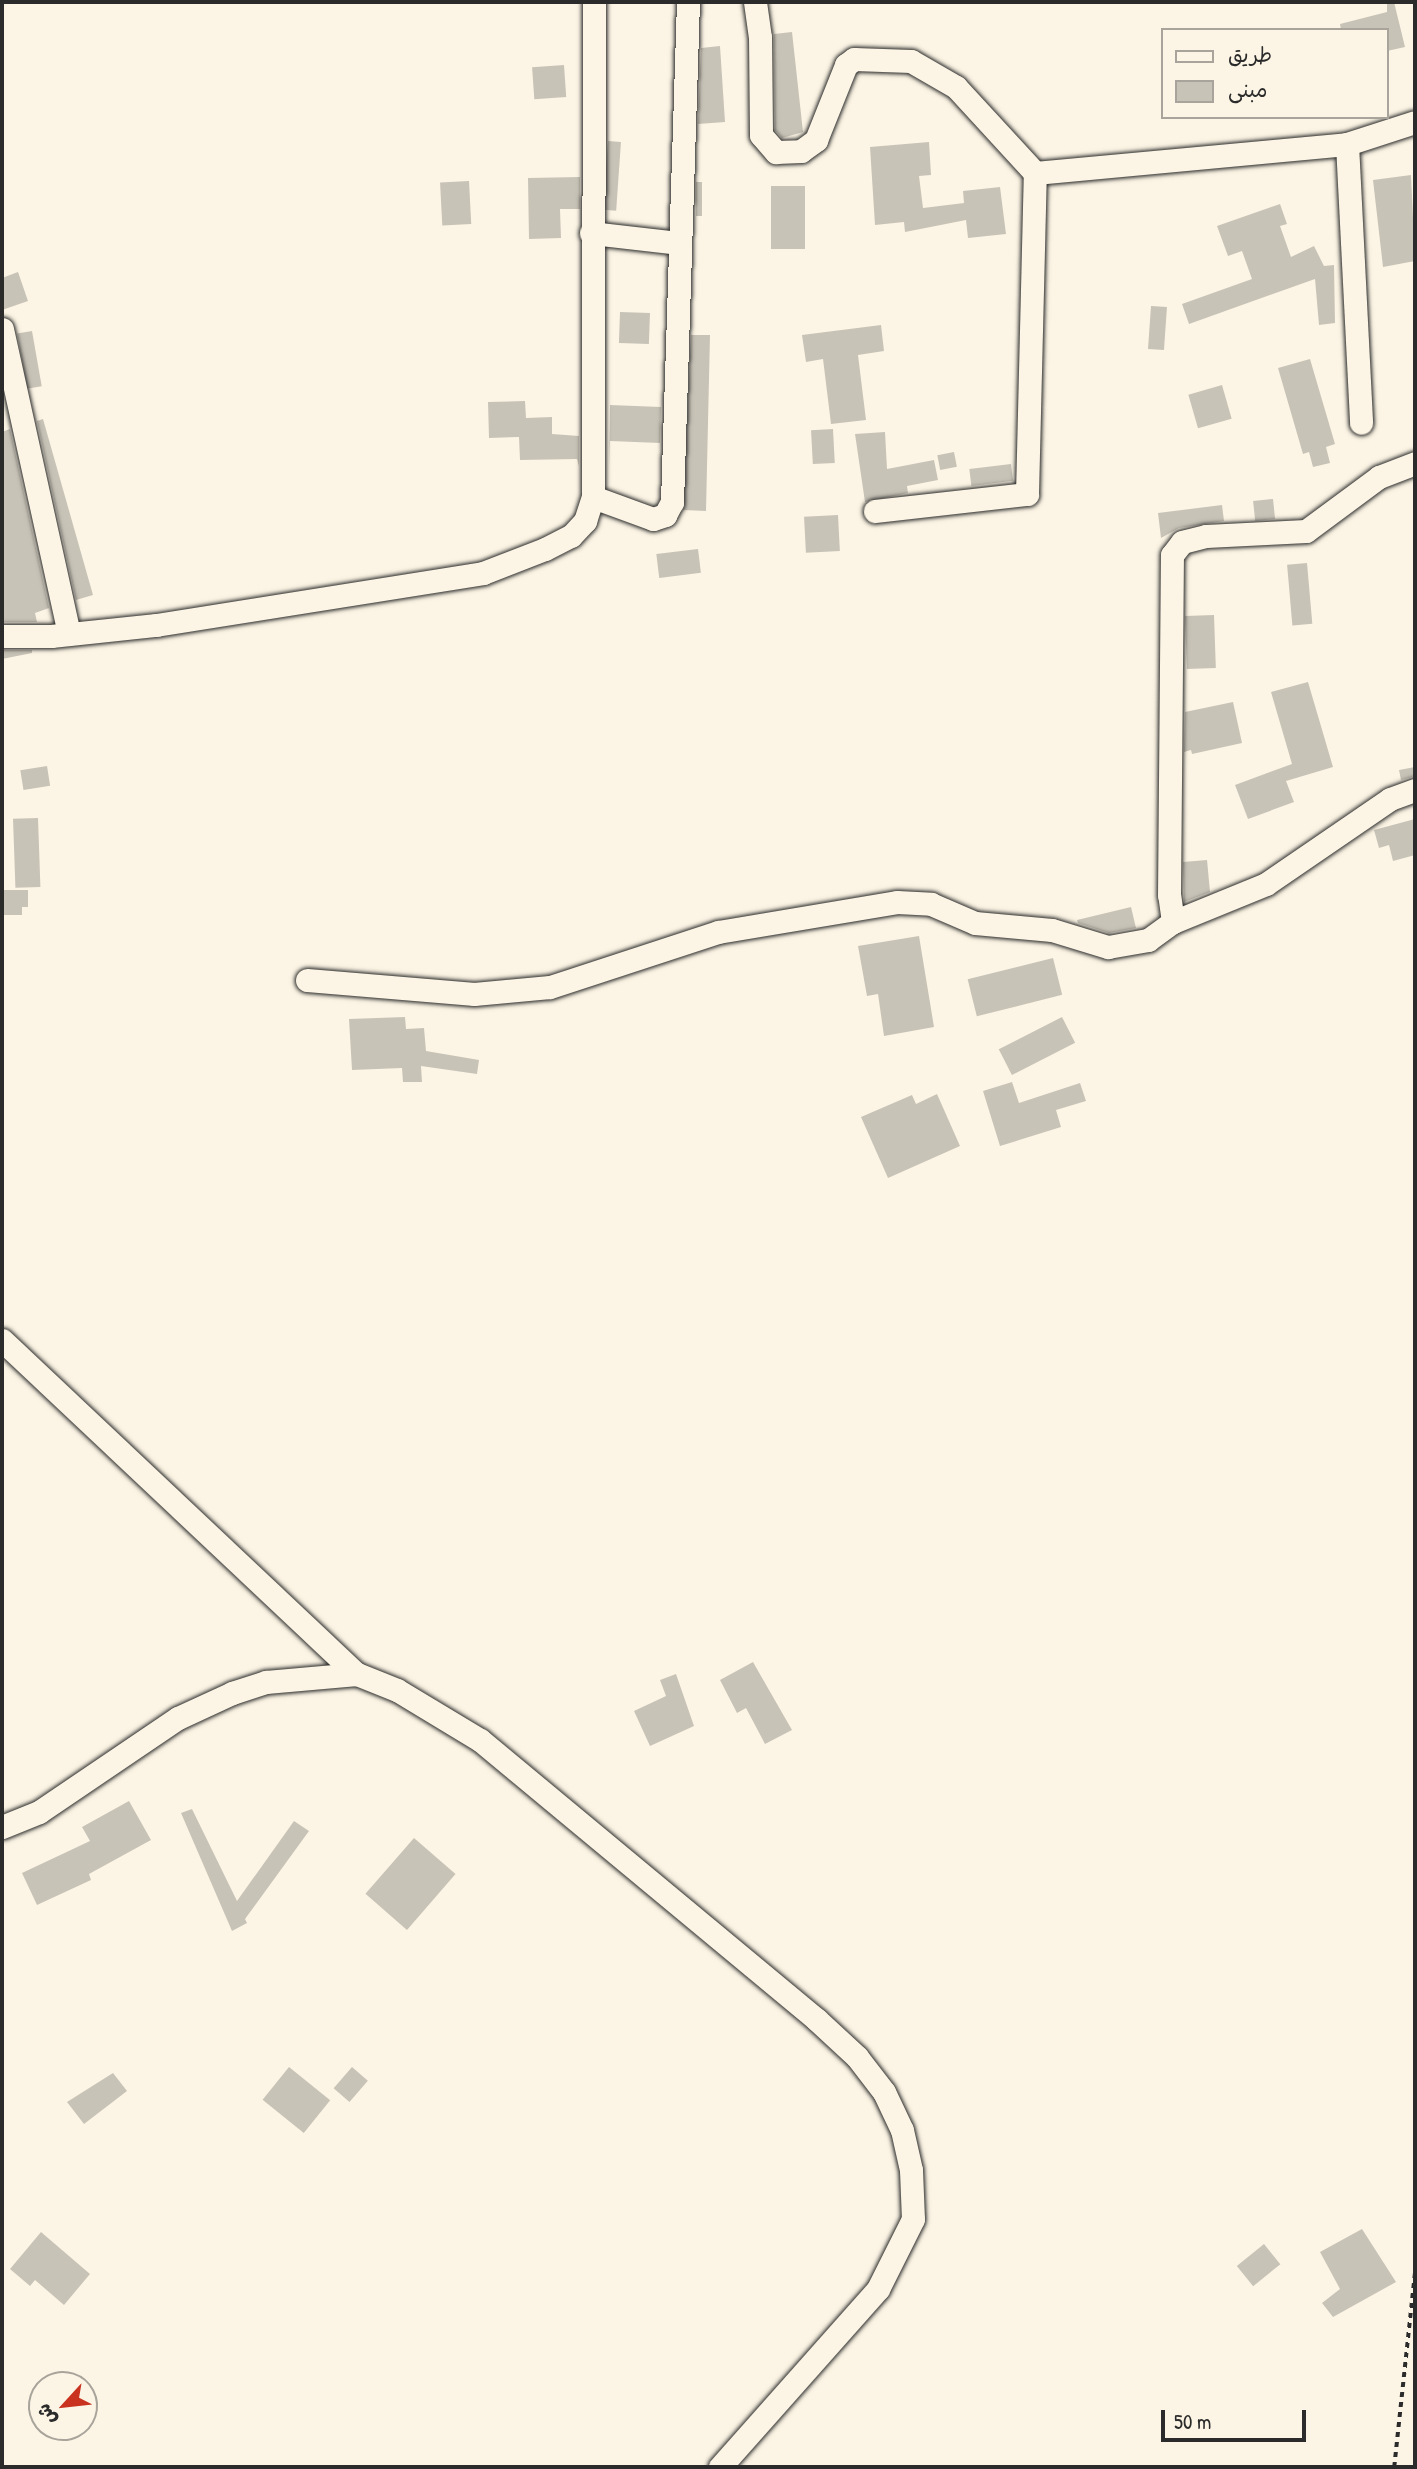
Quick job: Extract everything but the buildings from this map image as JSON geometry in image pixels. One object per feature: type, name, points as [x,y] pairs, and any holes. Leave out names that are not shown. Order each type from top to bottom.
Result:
[{"type":"street","points":[[2,636],[69,634],[483,573],[571,536],[585,521],[593,497],[591,233],[594,2]]},
{"type":"street","points":[[593,497],[653,519],[665,514],[672,502],[678,243],[688,2]]},
{"type":"street","points":[[755,2],[760,37],[761,135],[776,152],[801,150],[816,140],[846,65],[854,60],[911,61],[956,87],[1035,173],[1027,494],[876,511]]},
{"type":"street","points":[[1035,173],[1347,144],[1415,122]]},
{"type":"street","points":[[1347,144],[1361,423]]},
{"type":"street","points":[[591,233],[678,243]]},
{"type":"street","points":[[2,329],[69,634]]},
{"type":"street","points":[[1173,922],[1169,854],[1168,570],[1172,555],[1182,542],[1206,536],[1306,531],[1378,477],[1415,463]]},
{"type":"street","points":[[307,980],[474,994],[550,987],[718,932],[897,902],[931,904],[975,923],[1052,930],[1108,947],[1148,940],[1173,922],[1266,884],[1390,799],[1415,790]]},
{"type":"street","points":[[2,1340],[357,1674],[397,1690],[480,1740],[816,2019],[858,2057],[893,2111],[911,2170],[913,2219],[878,2289],[720,2467]]},
{"type":"street","points":[[2,1827],[39,1812],[178,1718],[232,1693],[266,1682],[357,1674]]},
{"type":"path","points":[[1394,2467],[1415,2269]]}]
